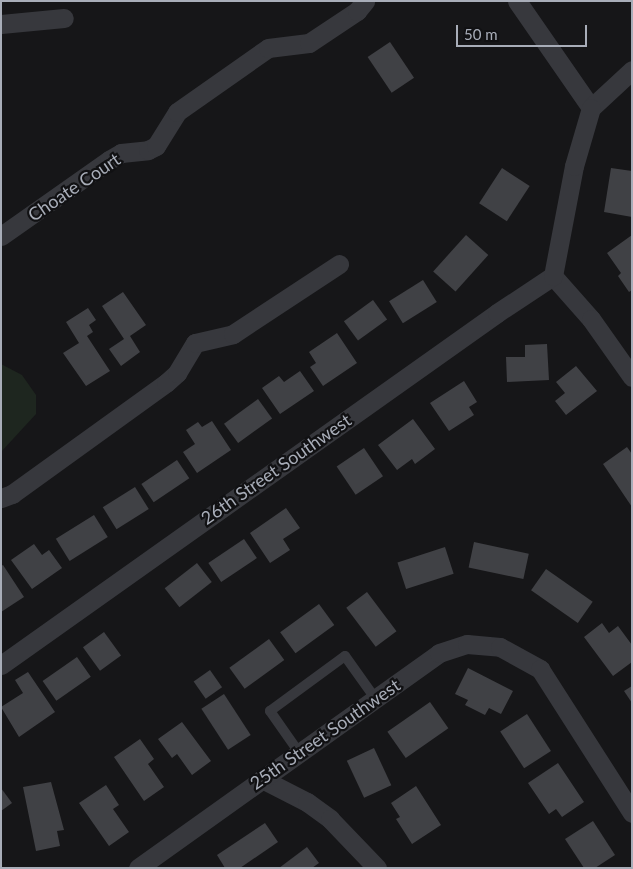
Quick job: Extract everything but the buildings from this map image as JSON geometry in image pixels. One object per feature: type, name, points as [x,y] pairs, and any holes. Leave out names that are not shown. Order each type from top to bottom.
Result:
[{"type":"street","name":"Choate Court","points":[[1,236],[121,153],[148,150],[156,146],[177,112],[268,48],[309,43],[357,11],[366,1]]},
{"type":"street","points":[[517,1],[591,108]]},
{"type":"street","points":[[1,24],[64,18]]},
{"type":"street","points":[[632,70],[591,108],[574,166],[553,276],[591,320],[632,377]]},
{"type":"street","points":[[1,498],[12,494],[166,382],[177,373],[195,342],[233,334],[339,264]]},
{"type":"street","name":"26th Street Southwest","points":[[1,665],[472,330],[553,276]]},
{"type":"street","name":"25th Street Southwest","points":[[138,868],[374,698],[450,648],[481,644],[500,647],[524,658],[540,669],[556,690],[632,813]]},
{"type":"street","points":[[262,779],[307,802],[330,819],[377,868]]},
{"type":"lane","points":[[298,752],[270,711],[345,656],[374,698]]},
{"type":"shaded area","points":[[1,364],[22,375],[36,395],[36,414],[1,452]]}]
